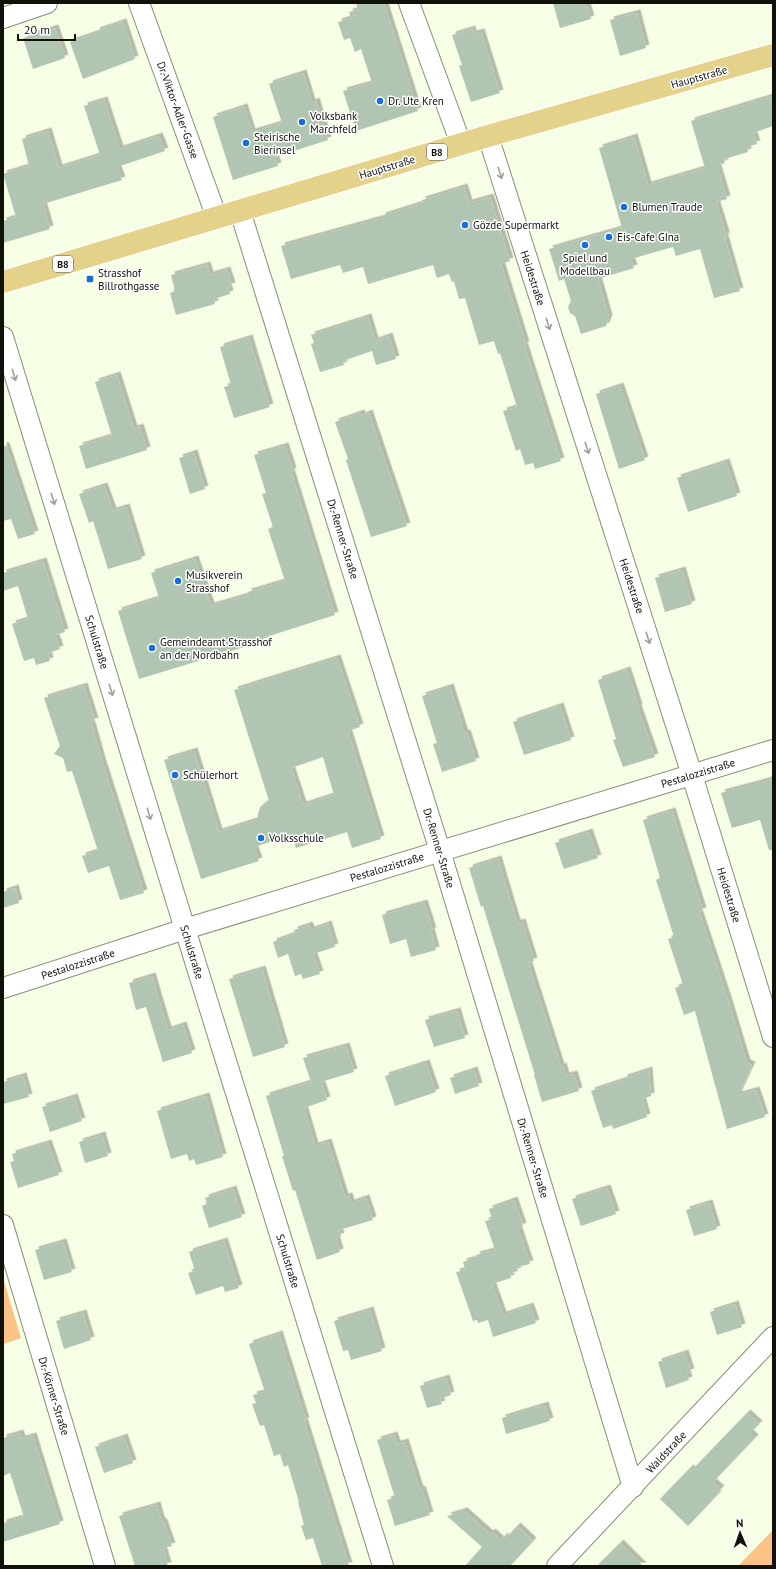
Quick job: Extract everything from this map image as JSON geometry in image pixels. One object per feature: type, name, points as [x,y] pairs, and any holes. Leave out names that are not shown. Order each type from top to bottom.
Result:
[{"type":"main road","name":"Hauptstraße","points":[[3,282],[488,136],[773,56]]},
{"type":"street","points":[[3,18],[47,3]]},
{"type":"street","name":"Dr.-Viktor-Adler-Gasse","points":[[139,3],[217,218]]},
{"type":"street","points":[[409,3],[461,144]]},
{"type":"street","name":"Heidestraße","points":[[488,136],[692,775],[773,1037]]},
{"type":"street","name":"Dr.-Renner-Straße","points":[[240,211],[440,851],[633,1487]]},
{"type":"street","name":"Schulstraße","points":[[3,337],[383,1566]]},
{"type":"street","name":"Pestalozzistraße","points":[[3,988],[185,929],[773,750]]},
{"type":"street","name":"Dr.-Körner-Straße","points":[[3,1225],[105,1566]]},
{"type":"street","name":"Waldstraße","points":[[557,1566],[773,1337]]},
{"type":"shaded area","points":[[3,1278],[21,1338],[3,1344]]},
{"type":"shaded area","points":[[773,1530],[773,1566],[738,1566]]},
{"type":"building","points":[[356,3],[384,3],[418,111],[356,131],[343,91],[372,83],[361,49],[355,52],[350,38],[344,40],[338,22],[351,18],[349,12],[358,10]]},
{"type":"building","points":[[553,3],[586,3],[591,19],[560,28]]},
{"type":"building","points":[[637,13],[646,48],[620,56],[610,20]]},
{"type":"building","points":[[123,22],[135,59],[83,79],[70,42]]},
{"type":"building","points":[[55,28],[65,58],[33,69],[23,38]]},
{"type":"building","points":[[472,29],[473,34],[481,32],[500,93],[471,102],[459,66],[462,65],[452,35]]},
{"type":"building","points":[[303,73],[312,103],[316,101],[328,140],[275,157],[278,166],[233,180],[213,117],[244,107],[252,132],[282,123],[269,84]]},
{"type":"building","points":[[773,96],[773,126],[753,133],[757,144],[747,147],[748,152],[724,159],[725,163],[717,165],[727,199],[716,202],[727,238],[724,235],[740,291],[714,298],[700,249],[676,256],[673,247],[631,259],[634,268],[598,279],[609,318],[606,326],[581,334],[575,316],[570,313],[568,307],[571,301],[564,279],[559,281],[549,249],[622,228],[599,148],[634,137],[648,185],[705,168],[691,121]]},
{"type":"building","points":[[104,100],[120,149],[159,136],[165,151],[117,167],[122,180],[43,204],[50,229],[3,243],[3,221],[16,217],[3,174],[29,166],[22,139],[48,131],[59,168],[100,155],[84,106]]},
{"type":"building","points":[[464,187],[469,203],[490,197],[510,261],[501,264],[526,345],[524,345],[561,461],[535,469],[533,463],[525,465],[520,449],[516,451],[503,411],[517,407],[500,353],[498,354],[494,341],[479,345],[465,298],[459,299],[454,281],[452,282],[449,274],[437,278],[433,265],[368,284],[363,267],[343,273],[340,265],[291,279],[281,246],[382,218],[382,216],[423,203],[422,200]]},
{"type":"building","points":[[207,265],[210,275],[227,270],[232,286],[228,287],[230,294],[214,299],[215,304],[176,315],[170,293],[175,291],[171,275]]},
{"type":"building","points":[[368,317],[375,341],[389,336],[396,359],[376,365],[372,351],[343,361],[344,365],[320,372],[311,344],[314,343],[311,335]]},
{"type":"building","points":[[249,338],[270,407],[234,418],[224,387],[231,385],[220,347]]},
{"type":"building","points":[[117,375],[134,429],[140,427],[147,450],[86,469],[79,446],[112,436],[95,382]]},
{"type":"building","points":[[620,386],[645,460],[619,469],[596,394]]},
{"type":"building","points":[[361,413],[362,416],[369,413],[407,526],[371,537],[346,460],[348,459],[335,422]]},
{"type":"building","points":[[3,446],[6,446],[35,534],[18,539],[11,519],[3,521]]},
{"type":"building","points":[[285,446],[293,471],[291,472],[335,615],[263,638],[264,641],[139,679],[118,611],[159,598],[151,573],[195,559],[211,606],[249,595],[248,592],[285,581],[268,529],[273,527],[262,494],[266,493],[254,455]]},
{"type":"building","points":[[194,453],[205,489],[190,494],[179,458]]},
{"type":"building","points":[[726,462],[737,496],[688,512],[677,478]]},
{"type":"building","points":[[104,486],[113,511],[126,507],[142,559],[108,569],[93,521],[89,523],[79,494]]},
{"type":"building","points":[[43,561],[65,632],[55,635],[60,649],[48,653],[50,661],[36,665],[34,658],[24,661],[12,624],[28,619],[18,586],[3,591],[3,573]]},
{"type":"building","points":[[682,570],[692,604],[665,612],[655,578]]},
{"type":"building","points":[[337,658],[360,727],[348,731],[381,839],[352,848],[347,832],[296,848],[292,835],[254,847],[259,861],[201,879],[164,760],[194,751],[219,832],[257,820],[261,806],[269,801],[234,690]],"holes":[[[323,757],[334,795],[303,805],[291,768]]]},
{"type":"building","points":[[627,670],[655,757],[623,767],[613,740],[616,739],[598,680]]},
{"type":"building","points":[[84,686],[95,721],[91,722],[102,761],[144,893],[120,900],[109,866],[88,873],[82,856],[98,851],[72,771],[67,772],[63,758],[54,754],[60,746],[44,698]]},
{"type":"building","points":[[450,687],[465,734],[467,733],[476,761],[442,772],[433,744],[437,743],[422,696]]},
{"type":"building","points":[[560,706],[571,740],[524,755],[513,722]]},
{"type":"building","points":[[773,779],[773,850],[769,850],[760,820],[732,828],[721,793]]},
{"type":"building","points":[[672,811],[703,911],[699,912],[747,1063],[752,1065],[738,1095],[756,1090],[765,1117],[727,1129],[695,1011],[684,1015],[675,988],[683,985],[668,939],[674,937],[656,880],[660,878],[643,820]]},
{"type":"building","points":[[589,832],[598,858],[564,869],[555,843]]},
{"type":"building","points":[[498,859],[517,923],[522,922],[534,961],[528,963],[561,1067],[563,1066],[566,1076],[574,1074],[579,1091],[542,1102],[483,906],[481,907],[469,868]]},
{"type":"building","points":[[15,888],[19,903],[3,908],[3,892]]},
{"type":"building","points":[[424,903],[433,931],[431,931],[436,950],[411,957],[406,939],[390,944],[382,915]]},
{"type":"building","points":[[328,924],[335,947],[313,954],[320,974],[303,979],[301,974],[295,976],[288,954],[278,958],[273,942],[295,934],[294,930],[309,925],[311,930]]},
{"type":"building","points":[[262,969],[285,1047],[253,1057],[229,979]]},
{"type":"building","points":[[152,976],[168,1030],[183,1025],[192,1053],[163,1062],[146,1007],[136,1010],[129,983]]},
{"type":"building","points":[[457,1011],[465,1038],[434,1047],[425,1020]]},
{"type":"building","points":[[346,1046],[354,1072],[321,1082],[327,1100],[304,1108],[315,1146],[328,1142],[345,1197],[349,1196],[351,1203],[366,1198],[373,1220],[339,1230],[341,1236],[336,1238],[340,1252],[317,1260],[295,1190],[293,1191],[282,1156],[284,1156],[266,1096],[311,1082],[303,1058]]},
{"type":"building","points":[[426,1063],[436,1092],[395,1106],[385,1076]]},
{"type":"building","points":[[474,1070],[479,1086],[455,1094],[450,1078]]},
{"type":"building","points":[[649,1070],[651,1096],[642,1099],[647,1117],[613,1129],[612,1125],[603,1128],[591,1091]]},
{"type":"building","points":[[23,1076],[29,1097],[3,1104],[3,1082]]},
{"type":"building","points":[[206,1096],[223,1157],[196,1165],[194,1159],[189,1161],[187,1154],[171,1159],[157,1111]]},
{"type":"building","points":[[74,1097],[82,1121],[50,1132],[42,1107]]},
{"type":"building","points":[[102,1135],[108,1156],[85,1163],[79,1142]]},
{"type":"building","points":[[48,1143],[59,1175],[18,1188],[10,1162],[14,1161],[12,1154]]},
{"type":"building","points":[[607,1188],[616,1214],[581,1226],[572,1199]]},
{"type":"building","points":[[233,1189],[242,1217],[209,1228],[202,1206],[207,1204],[205,1198]]},
{"type":"building","points":[[514,1200],[523,1226],[518,1228],[530,1264],[517,1267],[518,1271],[510,1273],[511,1278],[492,1284],[503,1315],[530,1306],[536,1323],[493,1337],[488,1320],[478,1323],[477,1320],[473,1321],[456,1272],[465,1270],[463,1262],[477,1258],[476,1255],[495,1250],[485,1221],[492,1219],[489,1209]]},
{"type":"building","points":[[709,1203],[717,1229],[694,1236],[686,1210]]},
{"type":"building","points":[[224,1241],[239,1288],[225,1292],[223,1286],[196,1295],[188,1273],[195,1271],[189,1252]]},
{"type":"building","points":[[63,1242],[72,1272],[44,1280],[35,1250]]},
{"type":"building","points":[[735,1304],[742,1327],[717,1335],[710,1312]]},
{"type":"building","points":[[370,1310],[382,1351],[351,1360],[348,1350],[343,1351],[334,1321]]},
{"type":"building","points":[[83,1313],[91,1340],[64,1349],[56,1321]]},
{"type":"building","points":[[279,1334],[349,1566],[322,1566],[313,1538],[306,1540],[301,1526],[304,1525],[299,1502],[288,1465],[284,1467],[280,1454],[274,1456],[264,1425],[260,1426],[252,1404],[256,1403],[253,1395],[265,1392],[249,1344]]},
{"type":"building","points":[[685,1353],[691,1372],[687,1373],[689,1380],[666,1388],[658,1362]]},
{"type":"building","points":[[446,1378],[451,1395],[440,1399],[442,1404],[427,1408],[420,1386]]},
{"type":"building","points":[[545,1405],[550,1421],[506,1434],[502,1418]]},
{"type":"building","points":[[747,1413],[759,1424],[750,1433],[755,1438],[713,1482],[721,1489],[688,1526],[660,1499],[690,1468],[692,1470]]},
{"type":"building","points":[[20,1433],[22,1439],[33,1436],[60,1524],[3,1542],[3,1523],[24,1517],[10,1473],[3,1476],[3,1438]]},
{"type":"building","points":[[394,1435],[397,1444],[405,1442],[420,1490],[422,1489],[430,1515],[395,1526],[387,1500],[395,1498],[377,1440]]},
{"type":"building","points":[[124,1437],[133,1463],[104,1473],[95,1447]]},
{"type":"building","points":[[157,1505],[161,1520],[164,1523],[172,1546],[163,1548],[168,1566],[135,1566],[119,1516]]},
{"type":"building","points":[[464,1511],[490,1534],[492,1532],[501,1540],[504,1536],[506,1538],[517,1526],[533,1541],[510,1566],[465,1566],[482,1547],[447,1516]]},
{"type":"building","points":[[620,1543],[643,1566],[597,1566]]},
{"type":"place","name":"Dr. Ute Kren","points":[[380,101]]},
{"type":"place","name":"Volksbank Marchfeld","points":[[302,122]]},
{"type":"place","name":"Steirische Bierinsel","points":[[246,143]]},
{"type":"place","name":"Blumen Traude","points":[[624,207]]},
{"type":"place","name":"Gözde Supermarkt","points":[[465,225]]},
{"type":"place","name":"Eis-Cafe GIna","points":[[609,237]]},
{"type":"place","name":"Spiel und Modellbau","points":[[585,245]]},
{"type":"place","name":"Strasshof Billrothgasse","points":[[90,279]]},
{"type":"place","name":"Musikverein Strasshof","points":[[178,581]]},
{"type":"place","name":"Gemeindeamt Strasshof an der Nordbahn","points":[[152,648]]},
{"type":"place","name":"Schülerhort","points":[[175,775]]},
{"type":"place","name":"Volksschule","points":[[261,838]]}]
